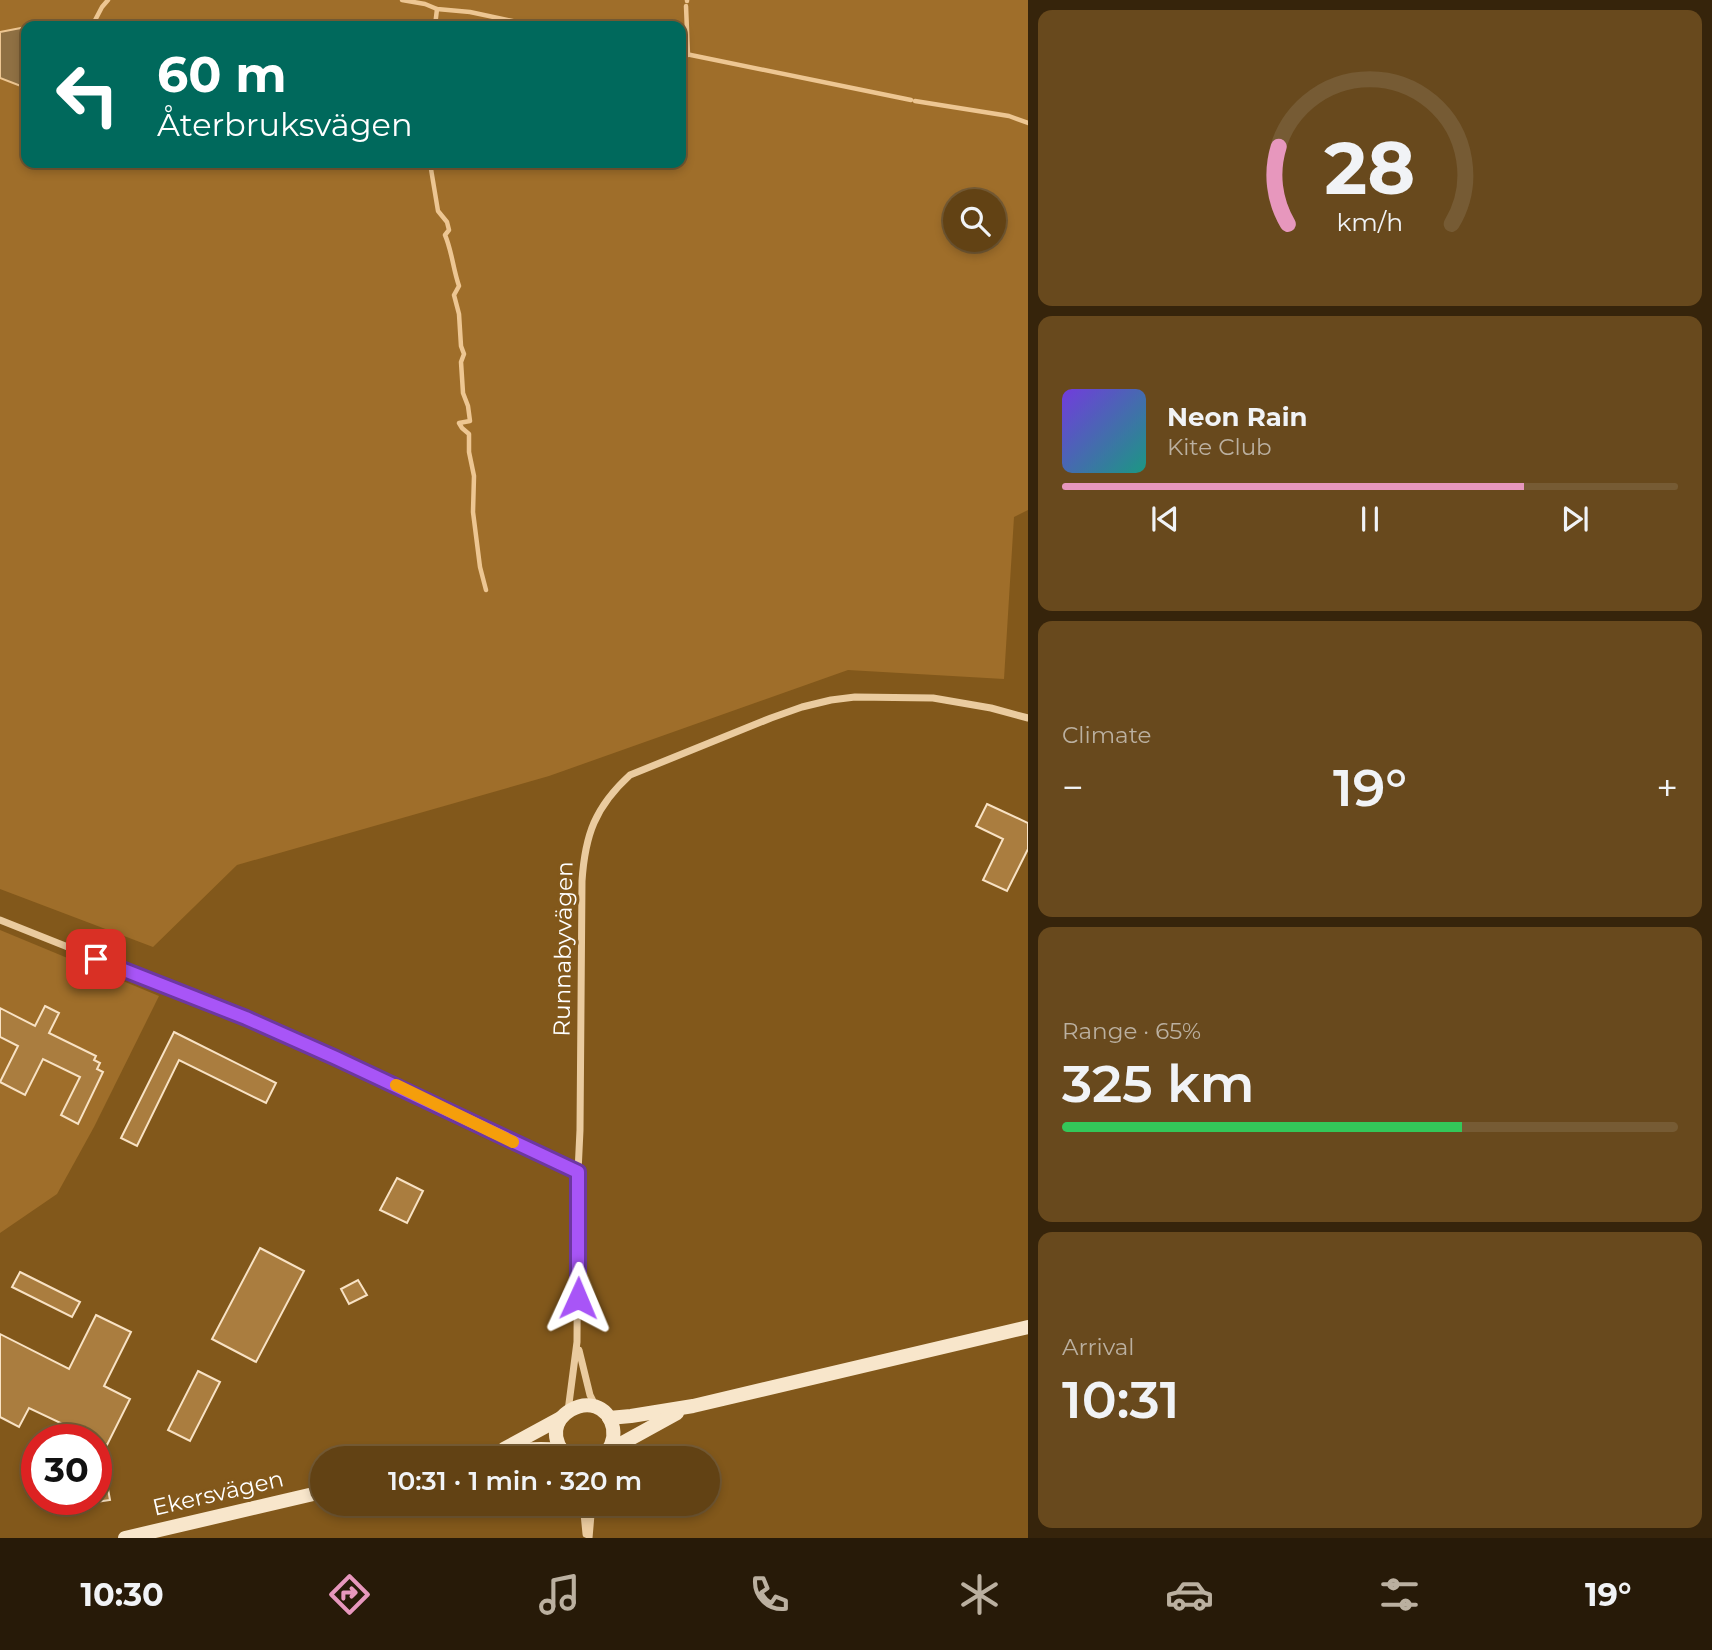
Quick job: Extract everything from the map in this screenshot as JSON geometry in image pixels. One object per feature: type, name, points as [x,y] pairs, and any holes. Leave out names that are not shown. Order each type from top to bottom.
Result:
[{"type":"main road","points":[[609,1418],[692,1406],[1028,1327]]},
{"type":"main road","points":[[508,1446],[581,1406],[596,1407],[609,1418],[613,1434],[610,1446]]},
{"type":"main road","points":[[620,1446],[692,1406]]},
{"type":"main road","points":[[562,1446],[556,1433],[565,1414]]},
{"type":"main road","name":"Ekersvägen","points":[[125,1538],[310,1495]]},
{"type":"street","name":"Runnabyvägen","points":[[565,1414],[577,1342],[582,881],[584,854],[597,814],[630,775],[771,718],[831,700],[866,697],[933,698],[991,708],[1028,719]]},
{"type":"street","points":[[0,920],[246,1018],[578,1172]]},
{"type":"street","name":"Runnabyvägen","points":[[577,1342],[590,1395],[596,1407]]},
{"type":"street","points":[[585,1516],[588,1538]]},
{"type":"street","points":[[588,1538],[591,1516]]},
{"type":"shaded area","points":[[0,0],[1028,0],[1028,510],[1014,517],[1004,679],[848,670],[549,776],[237,865],[153,947],[0,889],[0,78],[21,86],[21,168],[686,168],[686,21],[21,21],[21,28],[0,32]]},
{"type":"shaded area","points":[[21,28],[21,86],[0,78],[0,32]]},
{"type":"shaded area","points":[[0,930],[159,996],[94,1127],[57,1194],[0,1233]]},
{"type":"building","points":[[987,804],[1028,823],[1028,849],[1007,891],[983,880],[1003,839],[976,826]]},
{"type":"building","points":[[45,1006],[59,1013],[49,1033],[96,1056],[94,1060],[100,1063],[97,1069],[103,1072],[78,1124],[61,1115],[80,1077],[43,1059],[25,1095],[0,1082],[18,1046],[0,1037],[0,1008],[35,1026]]},
{"type":"building","points":[[174,1032],[276,1083],[266,1103],[179,1060],[137,1146],[121,1138]]},
{"type":"building","points":[[397,1178],[423,1191],[407,1223],[380,1210]]},
{"type":"building","points":[[260,1248],[304,1271],[256,1362],[212,1339]]},
{"type":"building","points":[[20,1272],[80,1302],[72,1317],[12,1287]]},
{"type":"building","points":[[358,1280],[367,1295],[349,1304],[341,1289]]},
{"type":"building","points":[[96,1315],[131,1332],[104,1386],[130,1399],[112,1435],[112,1424],[63,1424],[29,1408],[19,1427],[0,1417],[0,1334],[69,1369]]},
{"type":"building","points":[[198,1371],[220,1382],[190,1441],[168,1430]]},
{"type":"waterway","points":[[95,21],[108,0]]},
{"type":"waterway","points":[[402,0],[437,9],[470,12],[512,21]]},
{"type":"waterway","points":[[686,6],[688,55]]},
{"type":"waterway","points":[[436,21],[437,9]]},
{"type":"waterway","points":[[686,54],[911,100]]},
{"type":"waterway","points":[[915,101],[1009,116],[1028,123]]},
{"type":"waterway","points":[[431,168],[438,211],[447,222],[449,230],[445,235],[459,286],[454,295],[464,354],[461,362],[463,393],[470,421],[459,423],[469,434],[469,452],[474,476],[473,512],[480,567],[486,590]]},
{"type":"slow traffic","points":[[396,1085],[513,1142]]},
{"type":"route","points":[[96,959],[246,1018],[578,1172],[578,1298]]}]
